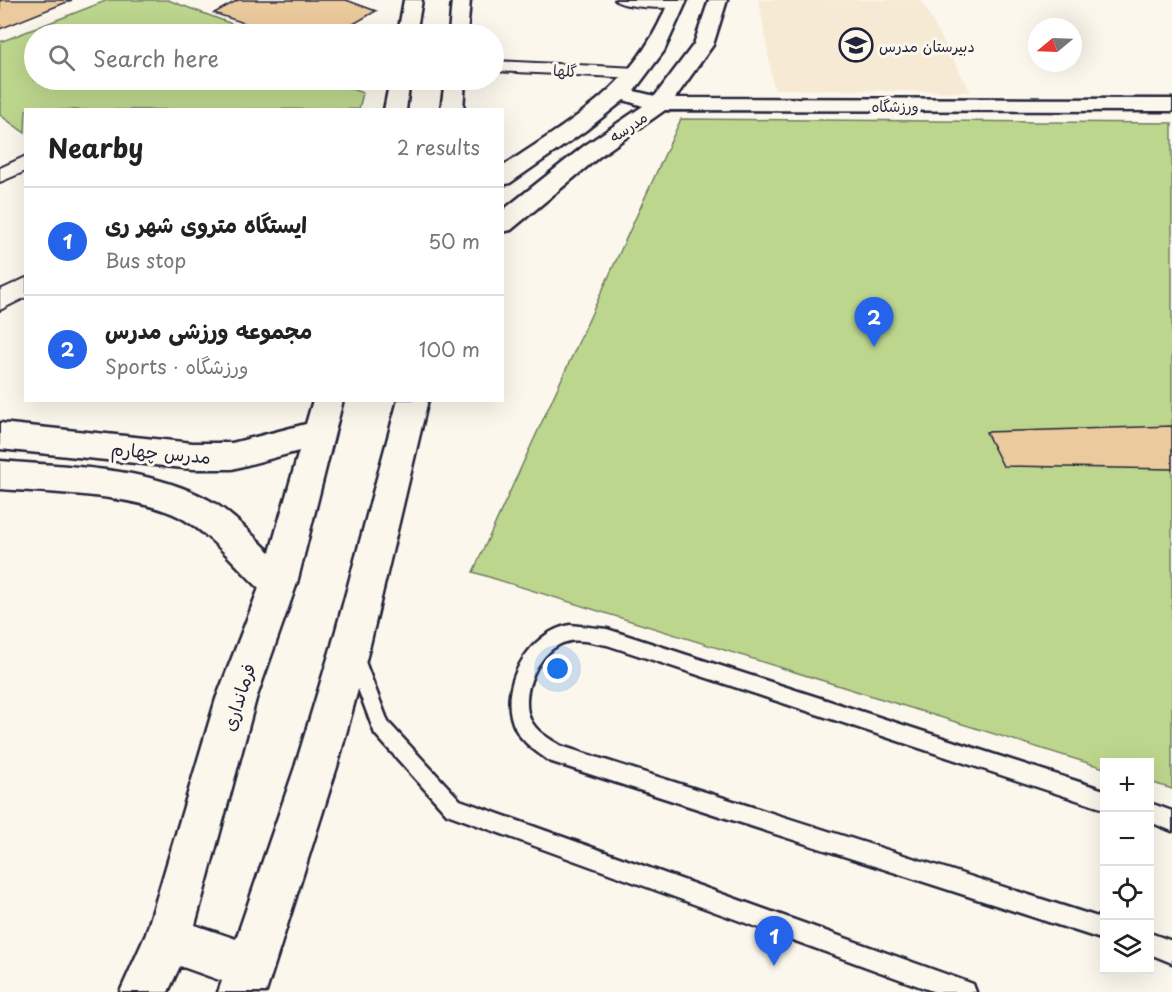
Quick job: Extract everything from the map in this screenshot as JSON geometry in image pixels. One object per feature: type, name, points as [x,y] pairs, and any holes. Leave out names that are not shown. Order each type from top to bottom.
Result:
[{"type":"street","points":[[409,24],[413,0]]},
{"type":"street","points":[[459,24],[461,0]]},
{"type":"street","points":[[623,0],[677,1]]},
{"type":"street","name":"مدرسه","points":[[504,222],[592,150],[660,104],[703,45],[718,0]]},
{"type":"street","name":"مدرسه","points":[[504,177],[620,93],[637,73],[673,16],[677,1]]},
{"type":"street","name":"گلها","points":[[504,66],[637,73]]},
{"type":"street","points":[[395,108],[398,90]]},
{"type":"street","points":[[452,108],[454,90]]},
{"type":"street","name":"ورزشگاه","points":[[620,93],[660,104],[1172,105]]},
{"type":"street","points":[[0,176],[24,163]]},
{"type":"street","points":[[0,301],[24,287]]},
{"type":"street","points":[[168,939],[252,981],[351,645],[412,402]]},
{"type":"street","name":"مدرس چهارم","points":[[0,436],[193,456],[232,456],[323,417]]},
{"type":"street","name":"فرمانداری","points":[[144,992],[168,939],[236,699],[279,583],[323,417]]},
{"type":"street","points":[[0,474],[138,491],[173,500],[196,510],[279,583]]},
{"type":"lane","points":[[1100,798],[607,638],[576,631],[556,637],[537,654],[520,683],[519,712],[529,734],[556,754],[1100,929]]},
{"type":"lane","points":[[351,645],[381,728],[454,807],[965,992]]},
{"type":"lane","points":[[1154,815],[1172,820]]},
{"type":"lane","points":[[1154,946],[1172,952]]},
{"type":"shaded area","name":"دبیرستان مدرس","points":[[759,0],[921,0],[971,92],[774,89]]},
{"type":"green space","points":[[108,0],[168,0],[232,24],[46,24]]},
{"type":"green space","points":[[24,33],[24,90],[354,90],[363,93],[359,108],[24,108],[24,132],[0,115],[0,42]]},
{"type":"green space","points":[[681,119],[1172,123],[1172,789],[1154,783],[1154,758],[1100,758],[1100,767],[473,572]]},
{"type":"building","points":[[0,0],[72,0],[0,29]]},
{"type":"building","points":[[238,0],[346,0],[376,11],[353,24],[247,24],[214,13]]},
{"type":"building","points":[[1172,426],[1172,469],[1003,466],[986,432]]},
{"type":"place","name":"دبیرستان مدرس","points":[[856,45]]},
{"type":"place","name":"مجموعه ورزشی مدرس","points":[[874,347]]},
{"type":"place","name":"ایستگاه متروی شهر ری","points":[[774,966]]}]
